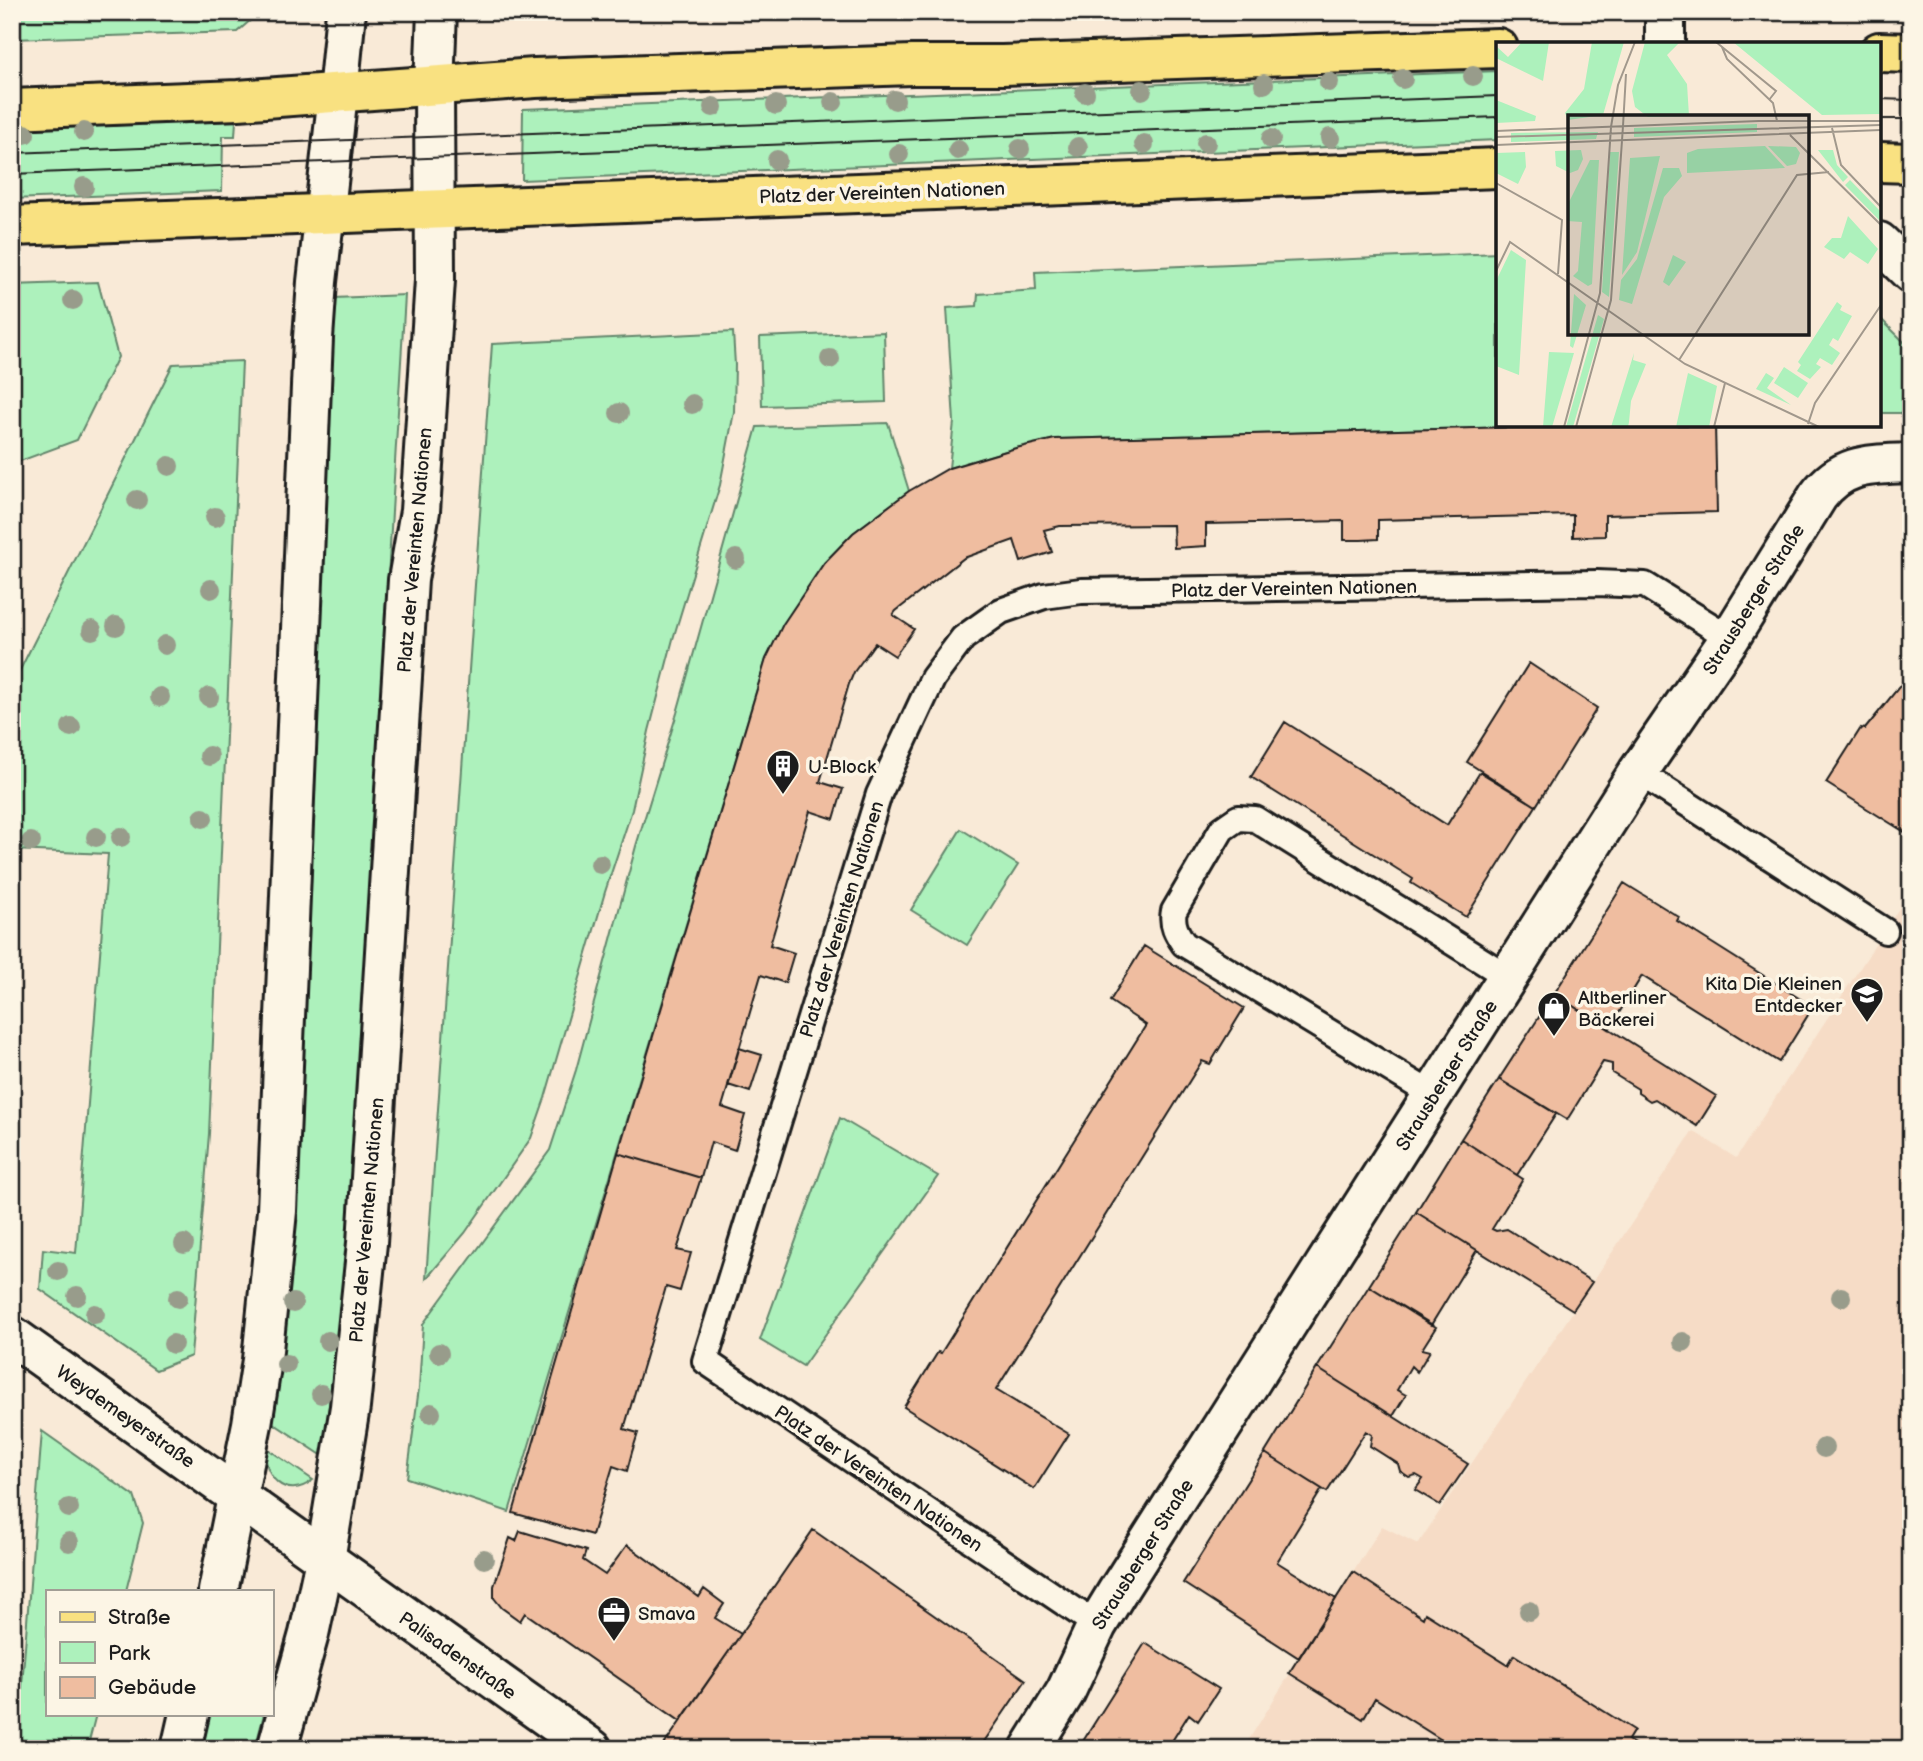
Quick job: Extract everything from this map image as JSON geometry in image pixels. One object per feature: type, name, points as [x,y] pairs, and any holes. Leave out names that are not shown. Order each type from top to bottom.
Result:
[{"type":"main road","points":[[218,1590],[239,1497],[262,1360],[277,1211],[313,338],[346,12]]},
{"type":"main road","name":"Platz der Vereinten Nationen","points":[[277,1749],[309,1634],[325,1560],[350,1407],[367,1243],[408,580],[421,511],[435,280],[434,86],[437,12]]},
{"type":"main road","points":[[1665,12],[1665,42]]},
{"type":"main road","points":[[12,109],[338,93],[535,78],[1496,48]]},
{"type":"main road","points":[[1881,52],[1911,53]]},
{"type":"main road","points":[[1881,162],[1911,163]]},
{"type":"main road","name":"Platz der Vereinten Nationen","points":[[12,226],[1496,168]]},
{"type":"main road","points":[[1881,244],[1911,273]]},
{"type":"main road","name":"Strausberger Straße","points":[[1030,1749],[1066,1691],[1097,1625],[1638,772],[1730,638],[1827,483],[1844,471],[1866,465],[1911,463]]},
{"type":"main road","name":"Weydemeyerstraße","points":[[12,1336],[325,1560]]},
{"type":"main road","name":"Palisadenstraße","points":[[325,1560],[574,1744]]},
{"type":"main road","points":[[181,1749],[189,1716]]},
{"type":"lane","name":"Platz der Vereinten Nationen","points":[[1097,1625],[705,1361],[879,794],[933,678],[962,638],[1001,611],[1044,596],[1081,592],[1597,583],[1645,585],[1730,638]]},
{"type":"lane","points":[[1638,772],[1885,931]]},
{"type":"lane","points":[[1433,1095],[1184,944],[1174,925],[1174,911],[1223,829],[1238,818],[1255,819],[1508,976]]},
{"type":"shaded area","points":[[1911,890],[1911,1749],[1243,1749],[1382,1526],[1418,1544],[1693,1131],[1736,1158]]},
{"type":"green space","points":[[12,12],[260,12],[237,32],[12,39]]},
{"type":"green space","points":[[1496,71],[1496,140],[522,180],[523,109]]},
{"type":"green space","points":[[236,121],[235,136],[223,136],[222,191],[12,199],[12,129]]},
{"type":"green space","points":[[1496,253],[1496,427],[1517,427],[1055,439],[949,468],[954,422],[947,308],[977,306],[978,294],[1036,290],[1035,272]]},
{"type":"green space","points":[[98,282],[118,357],[77,440],[12,462],[12,285]]},
{"type":"green space","points":[[405,295],[348,1246],[323,1456],[270,1421],[334,298]]},
{"type":"green space","points":[[1881,319],[1911,349],[1911,413],[1881,413]]},
{"type":"green space","points":[[733,332],[734,412],[720,485],[673,639],[632,810],[605,892],[545,1098],[531,1138],[465,1233],[426,1279],[492,344]]},
{"type":"green space","points":[[884,332],[886,402],[762,406],[760,337]]},
{"type":"green space","points":[[242,361],[209,1134],[191,1356],[156,1370],[40,1289],[43,1249],[76,1253],[108,854],[12,850],[12,686],[173,364]]},
{"type":"green space","points":[[888,423],[909,491],[853,533],[824,563],[766,659],[509,1512],[407,1478],[419,1388],[423,1324],[550,1150],[576,1070],[636,846],[677,713],[757,427]]},
{"type":"green space","points":[[961,829],[1018,865],[967,945],[911,910]]},
{"type":"green space","points":[[840,1118],[938,1176],[803,1366],[760,1340]]},
{"type":"green space","points":[[42,1431],[134,1496],[143,1523],[126,1590],[46,1590],[46,1716],[95,1716],[87,1749],[17,1749]]},
{"type":"green space","points":[[265,1447],[313,1480],[293,1488],[278,1483],[268,1467]]},
{"type":"green space","points":[[208,1716],[263,1716],[255,1749],[200,1749]]},
{"type":"building","name":"U-Block","points":[[1517,427],[1715,427],[1717,512],[1605,515],[1605,536],[1573,537],[1573,515],[1378,520],[1378,539],[1361,540],[1344,540],[1344,521],[1206,524],[1206,546],[1174,548],[1173,525],[1060,526],[1044,530],[1052,552],[1021,562],[1014,540],[964,558],[893,615],[914,629],[895,656],[875,643],[854,672],[849,684],[820,782],[843,789],[834,819],[810,811],[770,945],[794,953],[785,983],[761,975],[722,1107],[745,1115],[735,1150],[711,1142],[701,1178],[618,1153],[766,659],[783,624],[824,563],[853,533],[909,491],[949,468],[1055,439]]},
{"type":"building","points":[[1529,663],[1597,708],[1536,806],[1467,762]]},
{"type":"building","points":[[1911,672],[1911,836],[1826,783],[1861,728],[1865,729]]},
{"type":"building","points":[[1285,722],[1447,825],[1480,772],[1536,806],[1466,917],[1411,883],[1413,879],[1251,777]]},
{"type":"building","points":[[1624,883],[1679,917],[1677,921],[1813,1007],[1779,1062],[1642,976],[1609,1029],[1554,994]]},
{"type":"building","points":[[1144,946],[1244,1008],[1210,1064],[1202,1061],[996,1390],[1069,1434],[1034,1489],[904,1407],[938,1352],[941,1353],[1146,1025],[1110,1001]]},
{"type":"building","points":[[1554,994],[1716,1096],[1697,1126],[1655,1099],[1650,1101],[1638,1093],[1638,1089],[1612,1073],[1612,1064],[1603,1062],[1567,1120],[1499,1079]]},
{"type":"building","points":[[739,1048],[762,1055],[750,1092],[728,1085]]},
{"type":"building","points":[[1499,1079],[1556,1114],[1517,1175],[1461,1139]]},
{"type":"building","points":[[1461,1139],[1523,1179],[1492,1229],[1507,1229],[1592,1282],[1573,1310],[1416,1212]]},
{"type":"building","points":[[618,1153],[701,1178],[677,1250],[691,1253],[680,1291],[666,1287],[624,1429],[638,1433],[627,1471],[613,1466],[592,1535],[513,1513]]},
{"type":"building","points":[[1416,1212],[1477,1250],[1431,1325],[1369,1286]]},
{"type":"building","points":[[1369,1286],[1436,1327],[1422,1349],[1430,1351],[1417,1372],[1411,1366],[1397,1390],[1406,1395],[1393,1416],[1317,1368]]},
{"type":"building","points":[[1317,1368],[1468,1464],[1440,1505],[1415,1490],[1423,1479],[1416,1475],[1409,1477],[1400,1471],[1398,1464],[1370,1446],[1372,1435],[1366,1431],[1327,1492],[1265,1453]]},
{"type":"building","points":[[1265,1453],[1322,1489],[1277,1562],[1336,1599],[1299,1658],[1183,1583]]},
{"type":"building","points":[[813,1530],[1026,1680],[979,1749],[670,1749],[664,1745]]},
{"type":"building","points":[[520,1531],[586,1551],[583,1560],[605,1575],[627,1545],[699,1597],[704,1589],[724,1604],[715,1618],[741,1634],[680,1721],[525,1613],[520,1621],[502,1608],[494,1598],[494,1586],[510,1538],[516,1541]]},
{"type":"building","points":[[1353,1572],[1423,1618],[1425,1613],[1508,1665],[1514,1655],[1634,1730],[1628,1740],[1642,1749],[1456,1749],[1375,1698],[1363,1719],[1289,1673]]},
{"type":"building","points":[[1145,1643],[1219,1689],[1198,1721],[1189,1714],[1167,1749],[1078,1749]]},
{"type":"tram line","points":[[12,153],[1496,96]]},
{"type":"tram line","points":[[1881,99],[1911,100]]},
{"type":"tram line","points":[[12,174],[1496,117]]},
{"type":"tram line","points":[[1881,119],[1911,119]]},
{"type":"place","name":"U-Block","points":[[783,796]]},
{"type":"place","name":"Kita Die Kleinen Entdecker","points":[[1867,1024]]},
{"type":"place","name":"Altberliner Bäckerei","points":[[1554,1038]]},
{"type":"place","name":"Smava","points":[[614,1643]]}]
